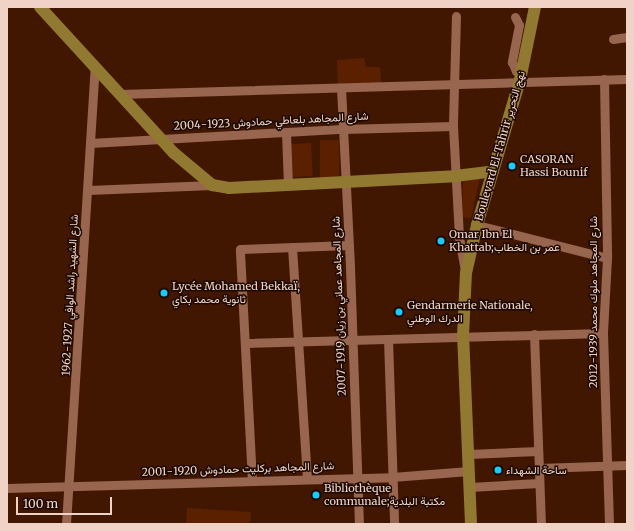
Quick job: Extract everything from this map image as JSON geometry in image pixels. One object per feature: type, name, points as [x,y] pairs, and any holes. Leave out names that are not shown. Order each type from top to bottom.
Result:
[{"type":"main road","points":[[40,7],[161,139],[198,175],[212,185],[229,188],[456,176],[493,171]]},
{"type":"main road","name":"Boulevard El-Tahrir نهج التحرير","points":[[471,524],[463,336],[466,273],[477,225],[520,77],[535,7]]},
{"type":"street","points":[[456,16],[453,126],[459,237],[466,273]]},
{"type":"street","points":[[515,17],[519,24],[512,62],[520,77]]},
{"type":"street","points":[[613,39],[627,37]]},
{"type":"street","name":"شارع الشهيد راشد الوافي 1927-1962","points":[[66,524],[70,486],[95,67]]},
{"type":"street","points":[[120,94],[341,88],[453,83],[520,77],[627,79]]},
{"type":"street","name":"شارع المجاهد ملوك محمد 1939-2012","points":[[604,79],[607,258],[603,332],[608,524]]},
{"type":"street","name":"شارع المجاهد عماني بن زيان 1919-2007","points":[[341,88],[353,340],[359,524]]},
{"type":"street","name":"شارع المجاهد بلعاطي حمادوش 1923-2004","points":[[90,143],[343,129],[453,126]]},
{"type":"street","points":[[286,133],[288,185]]},
{"type":"street","points":[[88,190],[212,185]]},
{"type":"street","points":[[477,225],[607,258]]},
{"type":"street","points":[[252,481],[240,249],[349,245]]},
{"type":"street","points":[[292,247],[307,479]]},
{"type":"street","points":[[245,343],[603,332]]},
{"type":"street","points":[[534,334],[540,524]]},
{"type":"street","points":[[388,339],[394,524]]},
{"type":"street","points":[[469,454],[538,451]]},
{"type":"street","points":[[539,468],[627,465]]},
{"type":"street","name":"شارع المجاهد بركليت حمادوش 1920-2001","points":[[7,488],[392,477],[469,471]]},
{"type":"street","points":[[470,487],[539,483]]},
{"type":"shaded area","points":[[364,58],[366,67],[380,67],[381,83],[338,84],[337,60]]},
{"type":"shaded area","points":[[320,140],[339,140],[339,178],[320,178]]},
{"type":"shaded area","points":[[311,143],[313,176],[290,177],[288,144]]},
{"type":"shaded area","points":[[463,177],[480,177],[471,218],[462,217]]},
{"type":"shaded area","points":[[187,508],[251,512],[250,524],[186,524]]},
{"type":"place","name":"CASORAN Hassi Bounif","points":[[512,166]]},
{"type":"place","name":"Omar Ibn El Khattab;عمر بن الخطاب","points":[[441,241]]},
{"type":"place","name":"Lycée Mohamed Bekkaï, ثانوية محمد بكاي","points":[[164,293]]},
{"type":"place","name":"Gendarmerie Nationale, الدرك الوطني","points":[[399,312]]},
{"type":"place","name":"ساحة الشهداء","points":[[498,470]]},
{"type":"place","name":"Bibliothèque communale;مكتبة البلدية","points":[[316,495]]}]
